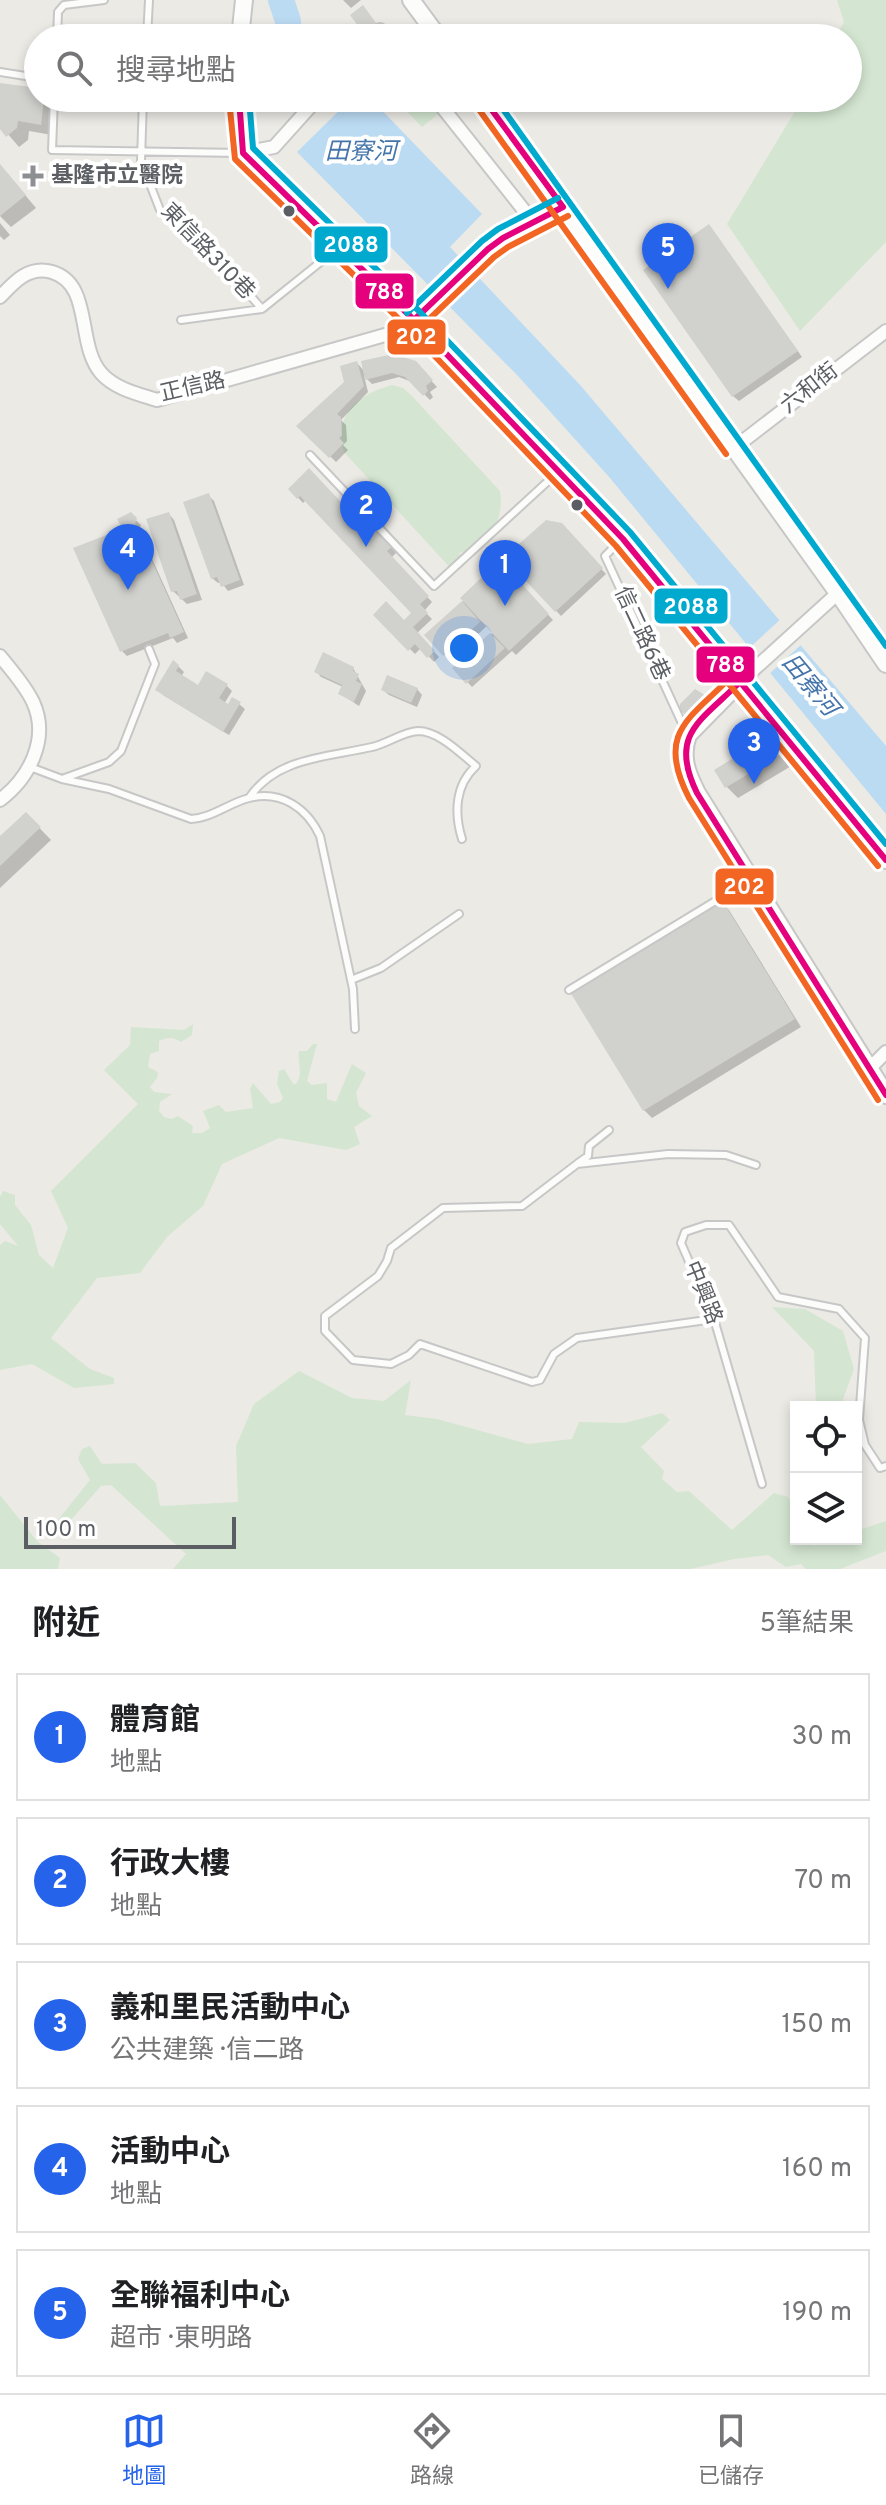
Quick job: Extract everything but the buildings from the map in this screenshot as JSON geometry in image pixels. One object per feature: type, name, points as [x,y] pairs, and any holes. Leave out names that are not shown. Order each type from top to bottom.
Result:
[{"type":"main road","points":[[241,24],[244,0]]},
{"type":"main road","points":[[411,0],[429,24]]},
{"type":"main road","points":[[240,112],[243,153],[414,320],[623,539],[886,860]]},
{"type":"main road","points":[[493,112],[886,664]]},
{"type":"main road","points":[[740,682],[688,735],[683,758],[692,782],[886,1095]]},
{"type":"street","points":[[243,153],[274,147],[305,112]]},
{"type":"street","points":[[446,112],[534,223]]},
{"type":"street","name":"正信路","points":[[0,297],[33,270],[56,273],[68,281],[82,310],[87,349],[103,376],[121,388],[157,400],[399,331],[473,261],[503,238],[563,207]]},
{"type":"street","name":"六和街","points":[[734,448],[886,331]]},
{"type":"street","points":[[740,682],[838,593]]},
{"type":"street","points":[[0,656],[24,686],[34,703],[39,722],[38,745],[30,767],[18,785],[0,800]]},
{"type":"street","points":[[869,1069],[886,1052]]},
{"type":"lane","points":[[58,24],[58,12],[64,5],[104,0]]},
{"type":"lane","points":[[148,24],[149,0]]},
{"type":"lane","points":[[0,72],[24,76]]},
{"type":"lane","points":[[53,112],[52,150],[243,153]]},
{"type":"lane","name":"東信路310巷","points":[[142,112],[141,161],[160,210],[197,235],[262,309],[338,247]]},
{"type":"lane","points":[[181,320],[262,309]]},
{"type":"lane","points":[[310,455],[434,586],[558,472]]},
{"type":"lane","name":"信二路6巷","points":[[623,539],[605,556],[688,735]]},
{"type":"lane","points":[[62,779],[109,762],[121,751],[155,664],[149,649]]},
{"type":"lane","points":[[249,798],[275,773],[304,760],[372,747],[420,731],[441,739],[476,766],[467,775],[459,794],[457,811],[462,839]]},
{"type":"lane","points":[[30,767],[62,779],[109,789],[191,819],[202,819],[249,798],[268,796],[288,800],[301,809],[316,827],[351,980],[355,1029]]},
{"type":"lane","points":[[569,990],[752,879]]},
{"type":"lane","points":[[351,980],[381,968],[443,928],[459,914]]},
{"type":"lane","points":[[609,1130],[589,1146],[588,1156],[522,1206],[443,1208],[391,1248],[378,1276],[325,1316],[325,1331],[353,1360],[391,1364],[409,1355],[420,1344],[532,1382],[540,1380],[554,1354],[577,1338],[714,1319]]},
{"type":"lane","points":[[577,1164],[668,1154],[726,1155],[756,1165]]},
{"type":"lane","name":"中興路","points":[[762,1484],[714,1319],[681,1243],[685,1232],[706,1225],[729,1225],[778,1297],[839,1309],[865,1338],[859,1420],[865,1445],[880,1468],[886,1466]]},
{"type":"green space","points":[[837,0],[886,0],[886,242],[800,331],[727,224],[795,112],[862,112],[862,24],[844,22]]},
{"type":"green space","points":[[408,112],[440,112],[422,127]]},
{"type":"green space","points":[[392,385],[403,388],[412,396],[500,491],[500,512],[492,531],[478,545],[459,553],[465,562],[454,572],[344,452],[342,427],[346,416],[359,400]]},
{"type":"green space","points":[[193,1024],[192,1035],[181,1042],[170,1038],[159,1041],[159,1051],[150,1054],[148,1067],[158,1072],[150,1087],[154,1092],[172,1094],[160,1102],[159,1111],[164,1117],[172,1119],[178,1116],[193,1126],[192,1133],[202,1133],[210,1128],[203,1111],[219,1105],[226,1112],[253,1108],[250,1089],[253,1083],[271,1104],[280,1102],[283,1098],[277,1084],[279,1071],[284,1069],[294,1085],[300,1074],[299,1051],[307,1051],[317,1044],[307,1081],[312,1085],[327,1083],[327,1099],[336,1102],[352,1064],[366,1073],[356,1093],[359,1106],[372,1116],[354,1127],[360,1144],[346,1150],[279,1138],[222,1164],[203,1206],[167,1237],[140,1273],[97,1278],[51,1338],[90,1369],[114,1378],[114,1384],[74,1388],[32,1364],[0,1370],[0,1245],[5,1241],[18,1246],[0,1224],[0,1197],[3,1191],[15,1195],[15,1205],[31,1225],[39,1255],[53,1268],[68,1228],[51,1191],[138,1104],[104,1070],[130,1045],[131,1027],[184,1030]]},
{"type":"green space","points":[[772,1307],[805,1309],[843,1331],[854,1369],[844,1401],[816,1401],[814,1351]]},
{"type":"green space","points":[[299,1371],[352,1398],[384,1401],[411,1380],[405,1415],[437,1419],[528,1444],[572,1439],[579,1422],[625,1423],[662,1413],[670,1420],[641,1447],[664,1471],[662,1479],[677,1492],[689,1491],[732,1530],[774,1493],[788,1497],[790,1501],[790,1545],[862,1545],[862,1529],[886,1521],[886,1551],[840,1569],[806,1569],[801,1564],[786,1567],[768,1555],[691,1569],[173,1569],[186,1554],[111,1485],[101,1486],[54,1539],[53,1526],[90,1480],[78,1459],[82,1449],[90,1446],[102,1464],[135,1463],[156,1483],[160,1506],[238,1502],[236,1446],[254,1404]]},
{"type":"green space","points":[[0,1495],[37,1541],[60,1558],[58,1569],[0,1569]]},
{"type":"water","name":"田寮河","points":[[338,112],[384,112],[482,214],[450,247],[581,386],[886,746],[886,814],[610,478],[518,376],[297,152]]},
{"type":"pier","points":[[460,253],[480,274],[444,306],[425,287]]},
{"type":"pier","points":[[782,618],[803,643],[768,675],[747,650]]},
{"type":"waterway","name":"田寮河","points":[[281,0],[288,24]]},
{"type":"transit line","name":"202","points":[[230,112],[235,159],[407,327],[616,546],[878,866]]},
{"type":"transit line","name":"788","points":[[240,112],[243,153],[414,320],[623,539],[886,860]]},
{"type":"transit line","name":"2088","points":[[250,112],[253,148],[421,313],[630,532],[886,844]]},
{"type":"transit line","name":"202","points":[[481,112],[726,454]]},
{"type":"transit line","name":"788","points":[[493,112],[563,207]]},
{"type":"transit line","name":"2088","points":[[505,112],[886,646]]},
{"type":"transit line","name":"2088","points":[[407,313],[482,241],[498,229],[558,198]]},
{"type":"transit line","name":"788","points":[[414,320],[488,249],[563,207]]},
{"type":"transit line","name":"202","points":[[421,327],[494,257],[568,216]]},
{"type":"transit line","name":"202","points":[[733,675],[682,728],[675,757],[679,776],[689,798],[878,1100]]},
{"type":"transit line","name":"788","points":[[740,682],[693,730],[686,756],[689,773],[697,793],[886,1095]]},
{"type":"place","name":"基隆市立醫院","points":[[33,176]]},
{"type":"place","name":"全聯福利中心","points":[[668,289]]},
{"type":"place","name":"行政大樓","points":[[366,547]]},
{"type":"place","name":"活動中心","points":[[128,590]]},
{"type":"place","name":"體育館","points":[[505,606]]},
{"type":"place","name":"義和里民活動中心","points":[[754,784]]}]
